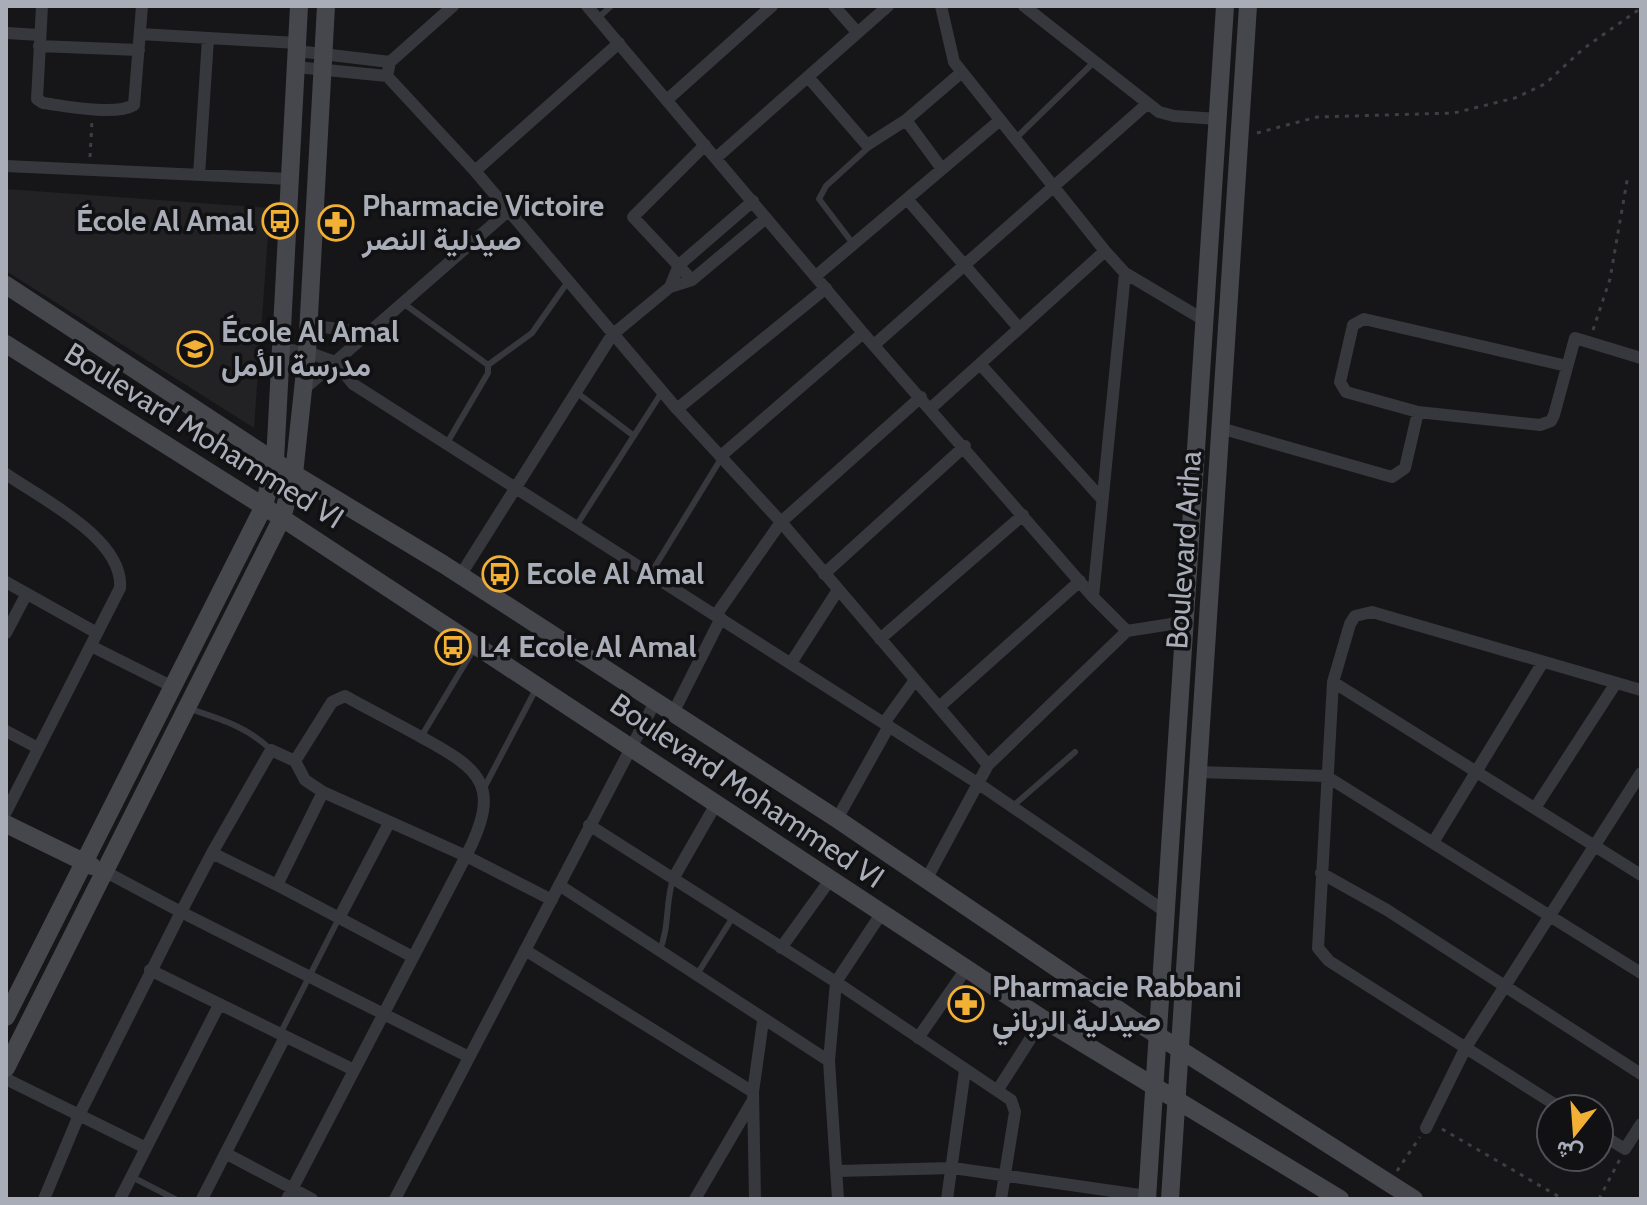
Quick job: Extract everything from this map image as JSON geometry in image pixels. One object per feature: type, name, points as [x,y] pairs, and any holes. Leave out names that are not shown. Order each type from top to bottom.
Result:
[{"type":"main road","points":[[6,1017],[264,506],[275,461],[299,6]]},
{"type":"main road","points":[[6,1068],[282,518],[294,474],[307,352],[326,6]]},
{"type":"main road","name":"Boulevard Ariha","points":[[1147,1198],[1225,6]]},
{"type":"main road","name":"Boulevard Ariha","points":[[1170,1199],[1248,6]]},
{"type":"main road","name":"Boulevard Mohammed VI","points":[[6,285],[294,474],[460,576],[654,704],[837,819],[1178,1048]]},
{"type":"main road","name":"Boulevard Mohammed VI","points":[[6,344],[264,506],[1043,1019],[1340,1199]]},
{"type":"main road","points":[[6,824],[106,872]]},
{"type":"main road","points":[[1178,1048],[1414,1199]]},
{"type":"street","points":[[42,6],[37,99],[43,103],[92,109],[134,105],[142,6]]},
{"type":"street","points":[[387,76],[390,62],[453,6]]},
{"type":"street","points":[[587,6],[863,333],[965,446],[1093,597],[1127,631]]},
{"type":"street","points":[[668,99],[772,6]]},
{"type":"street","points":[[834,6],[857,32]]},
{"type":"street","points":[[716,158],[888,6]]},
{"type":"street","points":[[941,6],[949,48],[962,72],[1105,251],[1125,273],[1204,320]]},
{"type":"street","points":[[1024,6],[1147,104],[1174,116],[1218,119]]},
{"type":"street","points":[[6,33],[40,40],[139,50]]},
{"type":"street","points":[[140,34],[208,39],[297,53],[387,76],[475,171],[567,283],[781,522],[988,765]]},
{"type":"street","points":[[199,175],[208,39]]},
{"type":"street","points":[[475,171],[619,43]]},
{"type":"street","points":[[322,61],[390,62]]},
{"type":"street","points":[[808,77],[871,145],[906,120],[962,72]]},
{"type":"street","points":[[874,345],[1147,104]]},
{"type":"street","points":[[906,120],[942,169]]},
{"type":"street","points":[[817,275],[999,121]]},
{"type":"street","points":[[692,280],[633,217],[705,145]]},
{"type":"street","points":[[6,166],[290,179]]},
{"type":"street","points":[[907,199],[1019,328]]},
{"type":"street","points":[[670,287],[679,265],[753,201]]},
{"type":"street","points":[[303,390],[507,212]]},
{"type":"street","points":[[460,576],[612,335],[670,287],[692,280],[766,218]]},
{"type":"street","points":[[931,408],[1105,251]]},
{"type":"street","points":[[1093,597],[1125,273]]},
{"type":"street","points":[[677,409],[826,288]]},
{"type":"street","points":[[1567,366],[1364,319],[1356,321],[1340,382],[1341,387],[1352,394],[1418,412],[1547,424],[1554,415],[1575,338],[1641,358]]},
{"type":"street","points":[[309,325],[368,333]]},
{"type":"street","points":[[722,455],[863,333]]},
{"type":"street","points":[[282,349],[307,352],[335,362],[353,384],[887,724],[1013,806],[1166,912]]},
{"type":"street","points":[[980,364],[1101,498]]},
{"type":"street","points":[[672,715],[719,617],[781,522],[921,397]]},
{"type":"street","points":[[1220,428],[1392,477],[1405,468],[1418,412]]},
{"type":"street","points":[[824,574],[965,446]]},
{"type":"street","points":[[6,474],[102,542],[118,564],[120,588],[6,812]]},
{"type":"street","points":[[880,639],[1023,515]]},
{"type":"street","points":[[939,707],[1080,581]]},
{"type":"street","points":[[6,582],[97,633]]},
{"type":"street","points":[[791,663],[838,590]]},
{"type":"street","points":[[6,633],[26,595]]},
{"type":"street","points":[[1537,1093],[1329,961],[1316,941],[1333,682],[1350,624],[1364,611],[1641,690]]},
{"type":"street","points":[[926,880],[988,765],[1127,631],[1184,622]]},
{"type":"street","points":[[91,646],[173,687]]},
{"type":"street","points":[[1434,841],[1543,662]]},
{"type":"street","points":[[837,819],[887,724],[915,680]]},
{"type":"street","points":[[1333,682],[1641,875]]},
{"type":"street","points":[[1535,808],[1616,683]]},
{"type":"street","points":[[290,1194],[411,956],[466,856],[480,822],[482,791],[473,767],[345,696],[338,696],[295,761]]},
{"type":"street","points":[[395,1199],[552,900],[629,745],[654,704]]},
{"type":"street","points":[[6,731],[38,748]]},
{"type":"street","points":[[44,1199],[79,1115],[150,970],[271,750],[295,761],[305,780],[323,792],[466,856],[552,900]]},
{"type":"street","points":[[1197,772],[1326,776],[1641,973]]},
{"type":"street","points":[[1426,1128],[1466,1047],[1641,773]]},
{"type":"street","points":[[277,885],[323,792]]},
{"type":"street","points":[[673,879],[716,804]]},
{"type":"street","points":[[339,918],[389,823]]},
{"type":"street","points":[[589,825],[836,982],[1014,1103],[1001,1199]]},
{"type":"street","points":[[212,853],[411,956]]},
{"type":"street","points":[[106,872],[469,1057]]},
{"type":"street","points":[[1321,873],[1507,986],[1641,1074]]},
{"type":"street","points":[[781,948],[830,880]]},
{"type":"street","points":[[559,885],[763,1021],[829,1061]]},
{"type":"street","points":[[838,1199],[829,1061],[836,982],[881,914]]},
{"type":"street","points":[[525,950],[753,1096]]},
{"type":"street","points":[[918,1038],[966,969]]},
{"type":"street","points":[[150,970],[354,1070]]},
{"type":"street","points":[[120,1199],[219,1005]]},
{"type":"street","points":[[997,1091],[1043,1019]]},
{"type":"street","points":[[755,1199],[753,1096],[763,1021]]},
{"type":"street","points":[[202,1199],[227,1154],[282,1036]]},
{"type":"street","points":[[947,1199],[965,1070]]},
{"type":"street","points":[[6,1079],[146,1148]]},
{"type":"street","points":[[695,1199],[753,1096]]},
{"type":"street","points":[[1615,1143],[1625,1149],[1641,1124]]},
{"type":"street","points":[[227,1154],[290,1194],[312,1199]]},
{"type":"street","points":[[837,1171],[953,1168],[1005,1175],[1076,1192],[1147,1198]]},
{"type":"lane","points":[[598,18],[611,6]]},
{"type":"lane","points":[[1014,140],[1094,62]]},
{"type":"lane","points":[[854,245],[819,199],[826,186],[871,145]]},
{"type":"lane","points":[[488,365],[532,333],[567,283]]},
{"type":"lane","points":[[403,303],[488,365]]},
{"type":"lane","points":[[447,443],[488,373],[488,365]]},
{"type":"lane","points":[[575,392],[634,436]]},
{"type":"lane","points":[[576,526],[662,392]]},
{"type":"lane","points":[[651,573],[722,455]]},
{"type":"lane","points":[[421,737],[477,645]]},
{"type":"lane","points":[[482,791],[538,685]]},
{"type":"lane","points":[[187,708],[257,736],[271,750]]},
{"type":"lane","points":[[1013,806],[1075,752]]},
{"type":"lane","points":[[659,952],[668,932],[667,900],[673,879]]},
{"type":"lane","points":[[696,976],[733,917]]},
{"type":"lane","points":[[282,1036],[308,976],[339,918]]},
{"type":"lane","points":[[132,1177],[175,1199]]},
{"type":"path","points":[[1254,135],[1317,117],[1454,113],[1515,98],[1545,84],[1583,49],[1641,8]]},
{"type":"path","points":[[90,170],[92,109]]},
{"type":"path","points":[[1575,338],[1593,330],[1598,320],[1618,244],[1628,175]]},
{"type":"path","points":[[1389,1183],[1426,1128],[1442,1129],[1563,1199]]},
{"type":"path","points":[[1599,1199],[1625,1149]]},
{"type":"shaded area","name":"École Al Amal مدرسة الأمل","points":[[6,189],[270,208],[254,428],[6,271]]},
{"type":"place","name":"École Al Amal","points":[[280,221]]},
{"type":"place","name":"Pharmacie Victoire صيدلية النصر","points":[[336,223]]},
{"type":"place","name":"École Al Amal مدرسة الأمل","points":[[195,349]]},
{"type":"place","name":"Ecole Al Amal","points":[[500,574]]},
{"type":"place","name":"L4 Ecole Al Amal","points":[[453,647]]},
{"type":"place","name":"Pharmacie Rabbani صيدلية الرباني","points":[[966,1004]]}]
